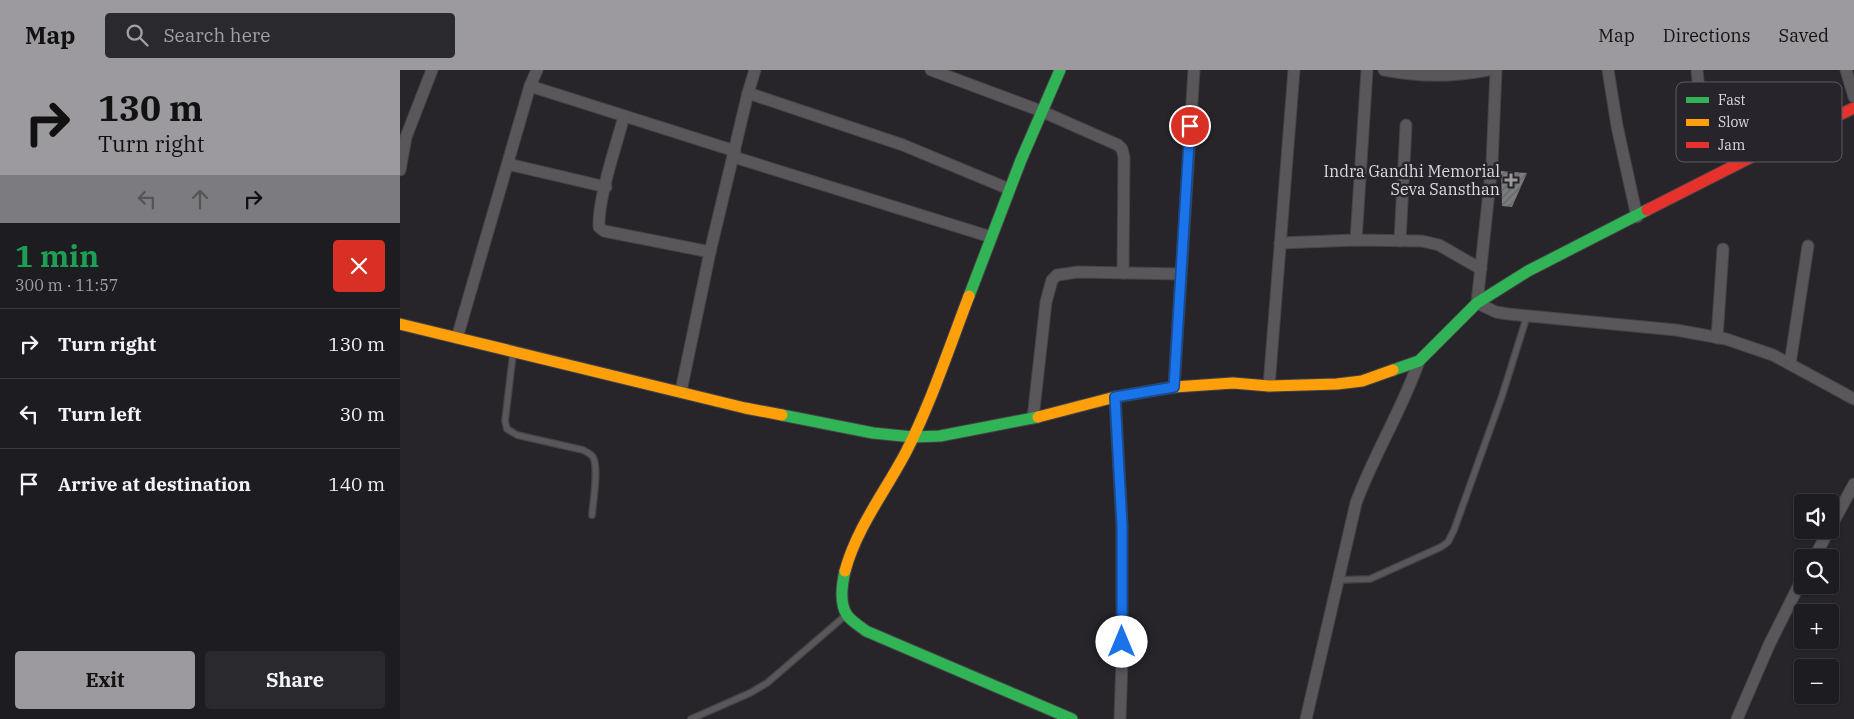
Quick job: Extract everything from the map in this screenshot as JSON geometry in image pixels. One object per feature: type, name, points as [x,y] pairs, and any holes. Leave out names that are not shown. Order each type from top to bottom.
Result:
[{"type":"street","points":[[400,170],[406,136],[432,70]]},
{"type":"street","points":[[457,338],[530,86],[537,70]]},
{"type":"street","points":[[681,392],[710,252],[755,70]]},
{"type":"street","points":[[1060,70],[1041,111],[913,437],[853,544],[844,575],[841,594],[846,615],[866,631],[1072,719]]},
{"type":"street","points":[[1174,387],[1194,70]]},
{"type":"street","points":[[1269,386],[1294,70]]},
{"type":"street","points":[[1356,240],[1367,70]]},
{"type":"street","points":[[1384,70],[1420,73],[1459,73],[1488,70]]},
{"type":"street","points":[[1477,303],[1492,164],[1496,70]]},
{"type":"street","points":[[1608,70],[1617,126],[1637,217]]},
{"type":"street","points":[[1846,70],[1854,97]]},
{"type":"street","points":[[935,71],[1041,111],[1118,145],[1122,149],[1124,157],[1123,273]]},
{"type":"street","points":[[530,86],[991,237]]},
{"type":"street","points":[[748,93],[909,147],[1010,189]]},
{"type":"street","points":[[1842,114],[1854,108]]},
{"type":"street","points":[[624,116],[606,186],[599,218],[599,227],[604,231],[710,252]]},
{"type":"street","points":[[1400,240],[1406,125]]},
{"type":"street","points":[[1306,719],[1359,494],[1401,408],[1419,361],[1477,303],[1528,271],[1742,162]]},
{"type":"street","points":[[508,164],[606,186]]},
{"type":"street","points":[[1280,243],[1356,240],[1422,241],[1439,245],[1481,269]]},
{"type":"street","points":[[1790,364],[1808,246]]},
{"type":"street","points":[[1718,338],[1723,249]]},
{"type":"street","points":[[1033,418],[1046,302],[1052,280],[1057,275],[1078,272],[1181,274]]},
{"type":"street","points":[[1477,303],[1496,312],[1676,330],[1718,338],[1773,355],[1854,399]]},
{"type":"street","points":[[400,324],[772,414],[873,433],[913,437],[940,436],[1033,418],[1115,397],[1174,387],[1234,383],[1269,386],[1338,384],[1362,381],[1419,361]]},
{"type":"street","points":[[1115,397],[1122,526],[1120,719]]},
{"type":"street","points":[[1839,512],[1854,484]]},
{"type":"street","points":[[1736,719],[1794,594]]},
{"type":"lane","points":[[1338,580],[1370,579],[1441,548],[1448,542],[1502,396],[1527,316]]},
{"type":"lane","points":[[513,352],[505,421],[507,428],[516,434],[583,450],[592,455],[595,475],[592,515]]},
{"type":"lane","points":[[691,719],[750,693],[767,683],[846,615]]},
{"type":"building","points":[[1501,171],[1527,173],[1512,207],[1502,206]]},
{"type":"traffic: fast","points":[[969,296],[1021,160],[1060,70]]},
{"type":"traffic: fast","points":[[1393,370],[1419,361],[1477,303],[1528,271],[1647,210]]},
{"type":"traffic: fast","points":[[782,415],[873,433],[913,437],[940,436],[1038,417]]},
{"type":"traffic: fast","points":[[845,571],[842,593],[844,610],[851,620],[866,631],[1072,719]]},
{"type":"traffic: slow","points":[[845,571],[864,525],[898,467],[915,433],[932,395],[969,296]]},
{"type":"traffic: slow","points":[[400,324],[745,408],[782,415]]},
{"type":"traffic: slow","points":[[1038,417],[1115,397],[1174,387],[1233,383],[1269,386],[1337,384],[1362,381],[1393,370]]},
{"type":"traffic: jam","points":[[1842,114],[1854,108]]},
{"type":"traffic: jam","points":[[1647,210],[1742,162]]},
{"type":"place","name":"Indra Gandhi Memorial Seva Sansthan","points":[[1511,180]]},
{"type":"route","points":[[1122,642],[1122,526],[1115,397],[1174,387],[1190,126]]}]
